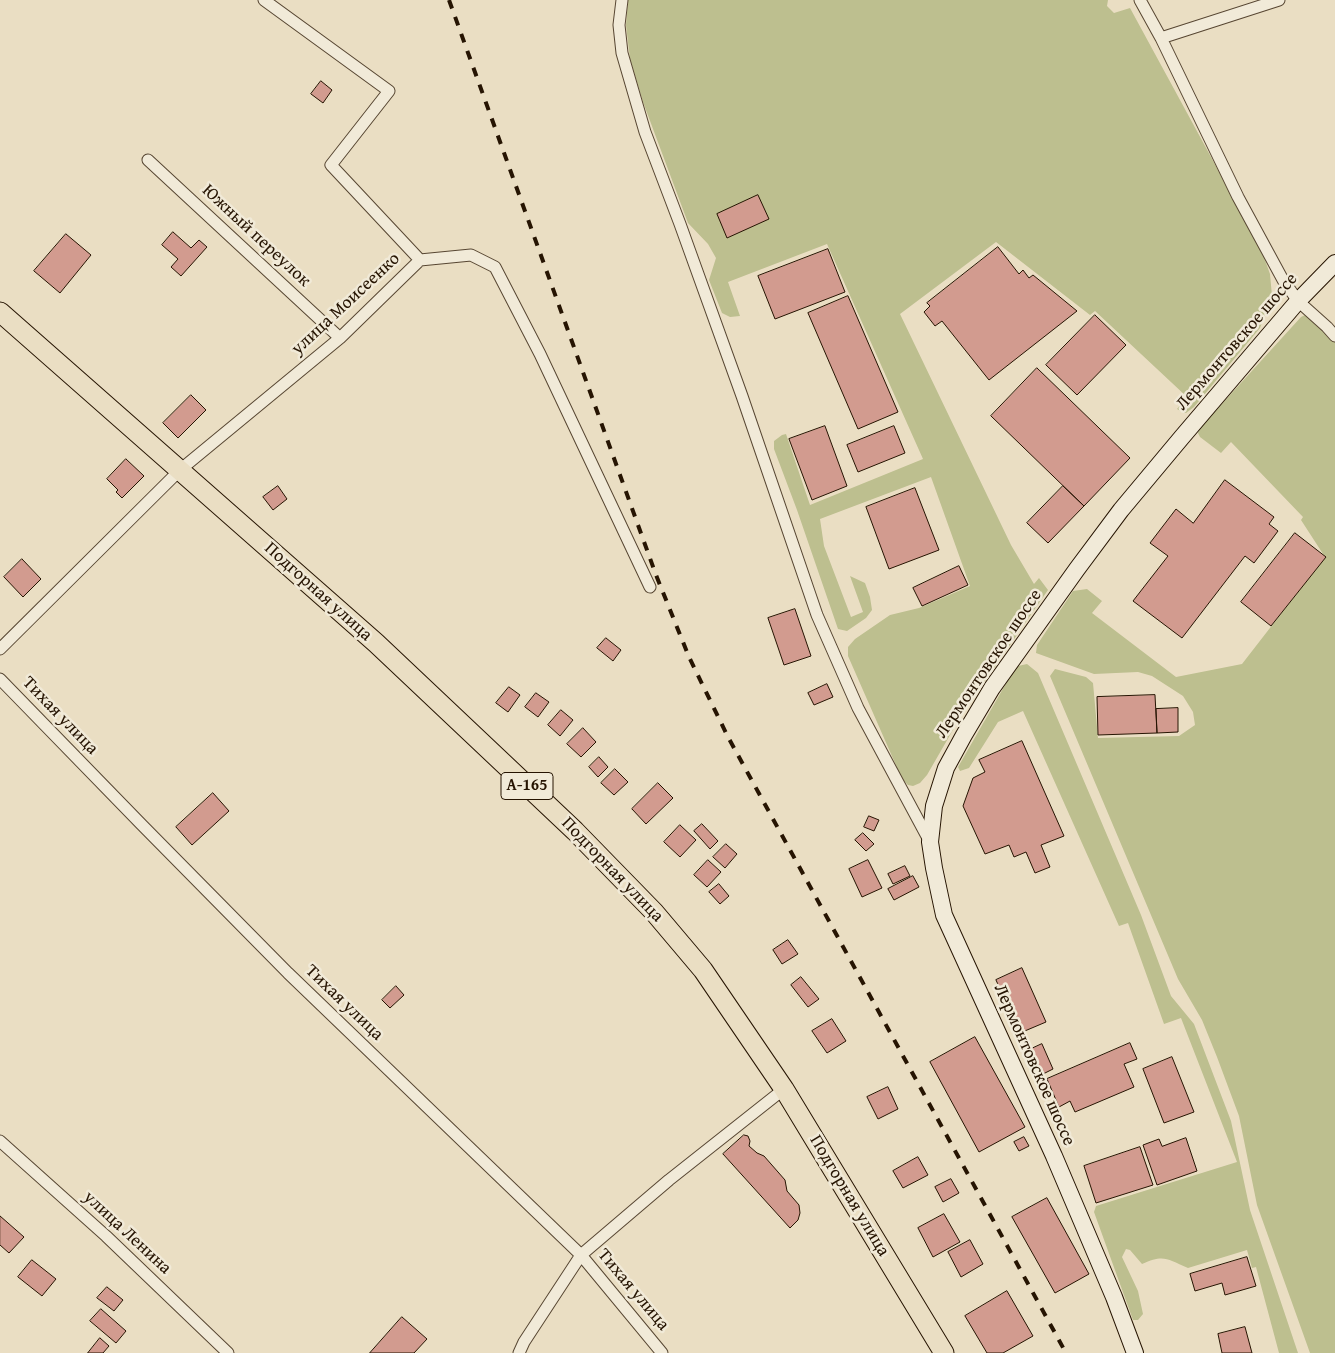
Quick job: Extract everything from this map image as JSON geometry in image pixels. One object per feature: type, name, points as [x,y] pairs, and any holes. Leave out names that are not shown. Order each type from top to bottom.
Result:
[{"type":"main road","name":"Подгорная улица","points":[[0,312],[376,643],[575,831],[654,912],[703,970],[784,1089],[944,1353]]},
{"type":"street","points":[[264,0],[389,91],[331,165],[420,260]]},
{"type":"street","points":[[622,0],[619,25],[622,53],[645,132],[742,396],[817,615],[858,708],[930,842]]},
{"type":"street","points":[[1140,0],[1161,38],[1238,197],[1283,280],[1298,301],[1335,336]]},
{"type":"street","points":[[1161,38],[1279,0]]},
{"type":"street","name":"Южный переулок","points":[[148,160],[340,338]]},
{"type":"street","name":"улица Моисеенко","points":[[0,649],[180,470],[340,338],[420,260],[471,255],[495,267],[540,354],[650,587]]},
{"type":"street","name":"Лермонтовское шоссе","points":[[1135,1353],[1114,1297],[1054,1156],[944,915],[930,842],[934,806],[946,768],[964,734],[992,688],[1077,569],[1121,510],[1298,301],[1335,263]]},
{"type":"street","name":"Тихая улица","points":[[0,679],[288,973],[580,1255],[662,1353]]},
{"type":"street","points":[[519,1353],[524,1342],[580,1255],[668,1180],[784,1089]]},
{"type":"street","name":"улица Ленина","points":[[0,1141],[106,1236],[228,1353]]},
{"type":"green space","points":[[628,0],[1108,0],[1107,6],[1114,13],[1130,8],[1261,249],[1270,274],[1272,296],[1260,328],[1194,407],[1186,413],[1177,409],[1187,397],[1095,311],[1090,315],[996,242],[900,314],[1011,545],[1034,584],[1039,578],[1048,590],[961,716],[927,775],[920,783],[913,786],[908,785],[902,779],[848,656],[848,647],[855,639],[890,615],[919,608],[970,586],[931,477],[820,519],[824,546],[851,617],[863,612],[850,576],[865,583],[870,597],[872,610],[866,618],[847,631],[838,629],[774,449],[774,441],[786,434],[810,505],[923,459],[827,244],[728,282],[740,316],[730,317],[722,313],[709,280],[716,258],[708,244],[688,223],[643,102],[630,59],[626,25]]},
{"type":"green space","points":[[1305,315],[1314,318],[1335,339],[1335,1353],[1310,1353],[1257,1205],[1239,1116],[1217,1057],[1202,1020],[1178,979],[1050,676],[1055,669],[1086,677],[1093,683],[1098,738],[1179,736],[1195,725],[1193,712],[1183,696],[1152,676],[1138,672],[1094,674],[1036,653],[1037,645],[1073,591],[1087,589],[1102,601],[1092,613],[1176,677],[1242,664],[1325,557],[1301,520],[1303,517],[1231,442],[1221,453],[1200,437],[1198,433],[1199,429],[1301,317]]},
{"type":"green space","points":[[1027,664],[1038,673],[1141,915],[1171,996],[1194,1024],[1231,1121],[1250,1210],[1298,1353],[1279,1353],[1256,1267],[1252,1268],[1247,1250],[1188,1268],[1161,1258],[1142,1264],[1130,1250],[1126,1249],[1122,1257],[1138,1291],[1143,1314],[1138,1320],[1133,1320],[1094,1212],[1096,1206],[1237,1162],[1181,1018],[1164,1024],[1128,923],[1119,926],[1023,711],[998,722],[969,768],[960,771],[958,767],[1012,673],[1018,666]]},
{"type":"building","points":[[321,81],[332,90],[323,103],[311,94]]},
{"type":"building","points":[[758,195],[769,219],[727,238],[717,214]]},
{"type":"building","points":[[173,232],[191,248],[199,240],[207,247],[181,276],[171,267],[178,259],[162,245]]},
{"type":"building","points":[[66,234],[91,255],[60,293],[34,271]]},
{"type":"building","points":[[998,247],[1019,274],[1023,270],[1029,278],[1033,275],[1077,311],[989,380],[942,321],[935,326],[924,312],[930,306],[927,303]]},
{"type":"building","points":[[828,249],[845,292],[775,319],[758,276]]},
{"type":"building","points":[[848,296],[898,412],[858,429],[808,313]]},
{"type":"building","points":[[1095,315],[1126,345],[1077,395],[1046,365]]},
{"type":"building","points":[[1037,368],[1130,458],[1084,506],[991,416]]},
{"type":"building","points":[[191,395],[206,410],[178,438],[163,423]]},
{"type":"building","points":[[825,426],[847,486],[812,500],[789,439]]},
{"type":"building","points":[[894,426],[905,453],[858,472],[847,445]]},
{"type":"building","points":[[126,459],[144,476],[122,498],[116,492],[118,490],[107,479]]},
{"type":"building","points":[[1225,480],[1274,517],[1269,524],[1278,531],[1254,563],[1245,556],[1182,638],[1133,601],[1168,556],[1150,543],[1176,509],[1193,523]]},
{"type":"building","points":[[278,486],[287,499],[273,510],[263,497]]},
{"type":"building","points":[[1063,486],[1084,506],[1048,543],[1027,523]]},
{"type":"building","points":[[915,488],[939,550],[889,569],[866,507]]},
{"type":"building","points":[[1295,533],[1326,557],[1271,626],[1241,602]]},
{"type":"building","points":[[22,559],[41,579],[23,597],[4,577]]},
{"type":"building","points":[[959,566],[968,585],[922,606],[913,588]]},
{"type":"building","points":[[795,609],[811,656],[784,665],[768,618]]},
{"type":"building","points":[[606,638],[621,650],[613,661],[597,648]]},
{"type":"building","points":[[827,684],[833,697],[814,705],[808,693]]},
{"type":"building","points":[[509,687],[520,695],[508,712],[496,703]]},
{"type":"building","points":[[536,693],[549,702],[538,717],[525,707]]},
{"type":"building","points":[[1155,695],[1157,733],[1098,735],[1097,697]]},
{"type":"building","points":[[1178,708],[1178,732],[1157,733],[1156,709]]},
{"type":"building","points":[[561,710],[573,720],[560,736],[548,725]]},
{"type":"building","points":[[583,728],[596,742],[581,757],[567,744]]},
{"type":"building","points":[[1022,741],[1064,836],[1041,845],[1050,867],[1035,873],[1026,852],[1014,857],[1009,845],[985,854],[963,806],[973,778],[985,772],[979,760]]},
{"type":"building","points":[[599,757],[608,767],[598,777],[589,767]]},
{"type":"building","points":[[615,769],[628,782],[614,795],[601,783]]},
{"type":"building","points":[[658,783],[673,798],[646,824],[632,809]]},
{"type":"building","points":[[213,793],[229,811],[192,845],[176,827]]},
{"type":"building","points":[[869,816],[879,820],[874,831],[864,827]]},
{"type":"building","points":[[702,824],[718,841],[710,849],[694,831]]},
{"type":"building","points":[[680,825],[696,840],[680,857],[664,842]]},
{"type":"building","points":[[863,833],[874,844],[866,851],[855,840]]},
{"type":"building","points":[[726,844],[737,854],[725,868],[713,857]]},
{"type":"building","points":[[708,860],[721,872],[707,887],[694,875]]},
{"type":"building","points":[[868,860],[882,888],[862,897],[849,869]]},
{"type":"building","points":[[905,866],[910,876],[893,884],[888,874]]},
{"type":"building","points":[[913,876],[919,887],[894,900],[888,889]]},
{"type":"building","points":[[719,884],[729,896],[720,904],[709,892]]},
{"type":"building","points":[[788,940],[798,954],[782,964],[773,950]]},
{"type":"building","points":[[1022,968],[1046,1022],[1020,1033],[996,980]]},
{"type":"building","points":[[801,977],[819,999],[808,1007],[791,985]]},
{"type":"building","points":[[396,986],[404,995],[390,1008],[382,1000]]},
{"type":"building","points":[[832,1019],[846,1041],[827,1053],[812,1031]]},
{"type":"building","points":[[975,1037],[1025,1127],[979,1152],[930,1062]]},
{"type":"building","points":[[1130,1043],[1137,1059],[1124,1064],[1134,1087],[1075,1112],[1070,1101],[1059,1107],[1047,1079]]},
{"type":"building","points":[[1042,1044],[1053,1069],[1041,1075],[1029,1050]]},
{"type":"building","points":[[1172,1057],[1194,1112],[1164,1123],[1143,1069]]},
{"type":"building","points":[[888,1087],[898,1109],[878,1119],[867,1097]]},
{"type":"building","points":[[744,1135],[748,1136],[749,1146],[764,1156],[785,1180],[787,1191],[799,1205],[800,1213],[798,1220],[790,1228],[723,1154]]},
{"type":"building","points":[[1024,1137],[1029,1146],[1019,1151],[1014,1142]]},
{"type":"building","points":[[1186,1138],[1197,1171],[1157,1185],[1143,1145],[1159,1139],[1162,1146]]},
{"type":"building","points":[[1140,1147],[1153,1185],[1096,1203],[1084,1166]]},
{"type":"building","points":[[918,1157],[928,1175],[903,1188],[893,1171]]},
{"type":"building","points":[[951,1179],[959,1193],[943,1202],[935,1187]]},
{"type":"building","points":[[1047,1198],[1089,1274],[1055,1293],[1012,1217]]},
{"type":"building","points":[[944,1214],[960,1242],[933,1257],[918,1228]]},
{"type":"building","points":[[0,1216],[24,1237],[9,1253],[0,1245]]},
{"type":"building","points":[[970,1240],[983,1264],[961,1277],[948,1252]]},
{"type":"building","points":[[1247,1257],[1256,1286],[1225,1295],[1222,1283],[1195,1291],[1190,1274]]},
{"type":"building","points":[[32,1260],[56,1279],[42,1296],[18,1277]]},
{"type":"building","points":[[107,1287],[123,1300],[114,1311],[97,1298]]},
{"type":"building","points":[[1007,1291],[1033,1336],[1003,1353],[987,1353],[965,1316]]},
{"type":"building","points":[[101,1309],[126,1331],[116,1343],[90,1321]]},
{"type":"building","points":[[402,1317],[427,1339],[414,1353],[370,1353]]},
{"type":"building","points":[[1245,1327],[1252,1353],[1222,1353],[1218,1334]]},
{"type":"building","points":[[100,1338],[109,1346],[103,1353],[88,1353]]},
{"type":"railway","points":[[449,0],[656,575],[689,657],[728,737],[1066,1353]]}]
